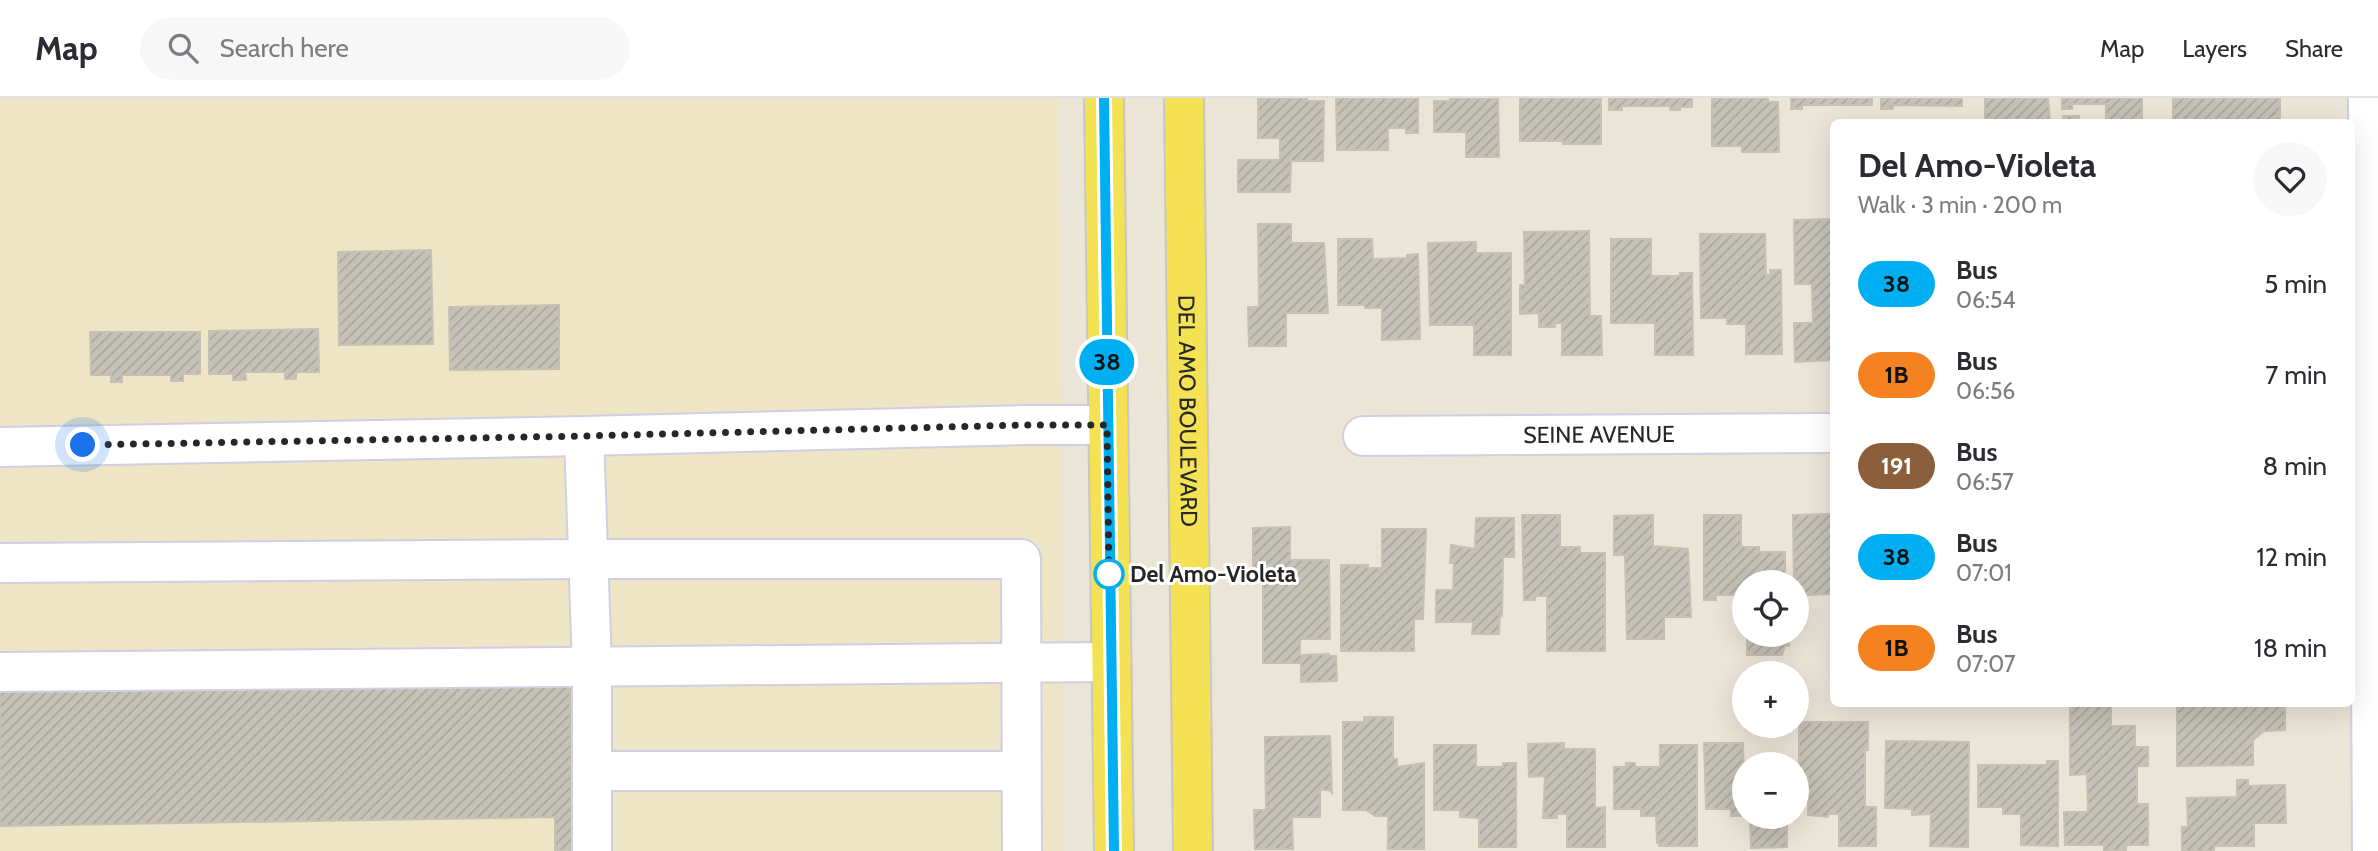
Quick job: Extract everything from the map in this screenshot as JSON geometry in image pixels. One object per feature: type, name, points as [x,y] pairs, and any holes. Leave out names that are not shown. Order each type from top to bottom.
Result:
[{"type":"main road","points":[[1104,98],[1114,851]]},
{"type":"main road","name":"DEL AMO BOULEVARD","points":[[1184,98],[1193,851]]},
{"type":"street","points":[[2368,98],[2360,428],[2372,851]]},
{"type":"street","points":[[0,447],[1107,425]]},
{"type":"street","name":"SEINE AVENUE","points":[[1363,436],[1830,433]]},
{"type":"street","points":[[584,436],[592,667],[592,851]]},
{"type":"street","points":[[0,563],[1020,559],[1022,851]]},
{"type":"street","points":[[0,672],[1110,662]]},
{"type":"street","points":[[592,771],[1021,771]]},
{"type":"shaded area","points":[[0,98],[1060,98],[1064,851],[0,851]]},
{"type":"building","points":[[1258,98],[1307,98],[1307,101],[1324,101],[1323,161],[1291,161],[1290,192],[1238,192],[1238,160],[1280,160],[1280,138],[1258,138]]},
{"type":"building","points":[[1336,98],[1418,98],[1418,133],[1406,133],[1406,128],[1388,128],[1388,150],[1337,150]]},
{"type":"building","points":[[1450,98],[1498,98],[1499,157],[1466,157],[1466,132],[1434,132],[1434,101],[1450,101]]},
{"type":"building","points":[[1520,98],[1601,98],[1601,144],[1520,141]]},
{"type":"building","points":[[1609,98],[1692,98],[1692,107],[1670,110],[1670,106],[1622,106],[1622,110],[1609,110]]},
{"type":"building","points":[[1712,98],[1768,98],[1768,102],[1778,102],[1779,152],[1742,152],[1742,146],[1712,146]]},
{"type":"building","points":[[1791,98],[1872,98],[1872,105],[1802,105],[1802,109],[1791,109]]},
{"type":"building","points":[[1881,98],[1962,98],[1962,106],[1893,105],[1893,109],[1881,109]]},
{"type":"building","points":[[1985,98],[2048,98],[2050,119],[1985,119]]},
{"type":"building","points":[[2062,98],[2142,98],[2142,119],[2106,119],[2106,104],[2072,104],[2072,109],[2062,109]]},
{"type":"building","points":[[2173,98],[2280,98],[2280,119],[2173,119]]},
{"type":"building","points":[[2063,116],[2079,116],[2079,119],[2063,119]]},
{"type":"building","points":[[1830,219],[1830,360],[1795,362],[1794,323],[1813,323],[1812,284],[1795,284],[1794,220]]},
{"type":"building","points":[[1258,224],[1291,224],[1291,243],[1324,243],[1328,313],[1286,313],[1286,346],[1249,346],[1248,307],[1259,307]]},
{"type":"building","points":[[1589,231],[1590,316],[1601,316],[1602,355],[1562,355],[1562,323],[1555,323],[1555,327],[1539,327],[1539,313],[1520,314],[1520,285],[1525,285],[1524,232]]},
{"type":"building","points":[[1700,234],[1765,234],[1766,275],[1771,275],[1770,270],[1781,270],[1782,354],[1746,354],[1746,324],[1727,324],[1727,318],[1701,318]]},
{"type":"building","points":[[1338,239],[1372,239],[1373,259],[1407,258],[1407,255],[1418,254],[1420,339],[1382,340],[1382,308],[1338,305]]},
{"type":"building","points":[[1611,239],[1651,239],[1651,276],[1680,276],[1680,273],[1692,273],[1693,355],[1655,355],[1655,323],[1611,323]]},
{"type":"building","points":[[1476,242],[1476,253],[1511,253],[1511,355],[1474,355],[1474,325],[1430,325],[1428,243]]},
{"type":"building","points":[[431,250],[433,344],[339,345],[338,252]]},
{"type":"building","points":[[559,305],[559,369],[450,370],[449,307]]},
{"type":"building","points":[[318,329],[319,372],[296,372],[296,379],[285,379],[285,372],[245,372],[246,380],[233,380],[233,374],[209,374],[209,331]]},
{"type":"building","points":[[90,332],[200,332],[200,374],[183,374],[183,381],[171,381],[171,375],[122,375],[122,382],[111,382],[111,375],[91,375]]},
{"type":"building","points":[[1830,514],[1830,594],[1809,595],[1809,570],[1794,570],[1793,515]]},
{"type":"building","points":[[1522,515],[1560,515],[1560,547],[1580,547],[1580,553],[1605,553],[1605,651],[1547,651],[1547,596],[1524,600]]},
{"type":"building","points":[[1653,515],[1653,546],[1688,549],[1691,617],[1664,617],[1664,639],[1627,639],[1625,555],[1614,555],[1614,516]]},
{"type":"building","points":[[1704,515],[1741,515],[1741,547],[1759,547],[1759,552],[1785,552],[1785,570],[1732,570],[1732,595],[1716,595],[1716,600],[1704,600]]},
{"type":"building","points":[[1476,518],[1514,518],[1514,557],[1503,557],[1499,634],[1472,634],[1473,622],[1436,622],[1436,590],[1453,590],[1454,563],[1450,563],[1451,545],[1475,549]]},
{"type":"building","points":[[1290,527],[1290,560],[1329,560],[1330,639],[1300,639],[1300,655],[1336,656],[1337,681],[1301,682],[1301,663],[1263,663],[1263,567],[1253,567],[1253,528]]},
{"type":"building","points":[[1382,529],[1426,529],[1423,619],[1414,619],[1414,651],[1341,651],[1341,565],[1382,568]]},
{"type":"building","points":[[1747,647],[1785,647],[1782,655],[1747,655]]},
{"type":"building","points":[[570,673],[572,851],[555,851],[555,817],[0,826],[0,681]]},
{"type":"building","points":[[2070,707],[2111,707],[2111,726],[2135,726],[2135,747],[2148,747],[2148,766],[2137,766],[2137,804],[2148,804],[2148,845],[2126,845],[2126,851],[2104,851],[2104,845],[2065,845],[2064,812],[2088,812],[2087,774],[2070,775]]},
{"type":"building","points":[[2177,707],[2285,707],[2285,730],[2264,731],[2253,740],[2253,765],[2177,766]]},
{"type":"building","points":[[1364,717],[1393,717],[1393,759],[1397,759],[1397,767],[1424,763],[1424,849],[1388,849],[1388,816],[1375,816],[1366,810],[1343,810],[1343,722],[1364,722]]},
{"type":"building","points":[[1809,722],[1868,722],[1865,807],[1876,807],[1876,846],[1839,846],[1839,814],[1828,814],[1828,817],[1809,815],[1809,752],[1799,752],[1799,738],[1809,738]]},
{"type":"building","points":[[1330,736],[1332,793],[1329,790],[1320,790],[1320,817],[1292,817],[1293,849],[1255,849],[1254,810],[1266,810],[1265,737]]},
{"type":"building","points":[[1886,741],[1969,742],[1968,847],[1930,846],[1931,814],[1912,815],[1912,809],[1885,808]]},
{"type":"building","points":[[1564,743],[1564,749],[1595,749],[1595,808],[1605,807],[1605,847],[1567,847],[1567,814],[1557,814],[1557,818],[1543,818],[1545,776],[1529,777],[1528,744]]},
{"type":"building","points":[[1704,743],[1743,743],[1743,752],[1732,752],[1732,816],[1731,809],[1706,809]]},
{"type":"building","points":[[1434,745],[1476,745],[1476,767],[1503,767],[1503,763],[1516,763],[1516,847],[1479,847],[1479,818],[1460,817],[1460,810],[1434,810]]},
{"type":"building","points":[[1660,745],[1697,745],[1697,846],[1659,846],[1656,816],[1641,816],[1641,809],[1614,809],[1614,767],[1626,767],[1626,763],[1635,763],[1635,767],[1660,767]]},
{"type":"building","points":[[2047,761],[2058,761],[2058,846],[2021,845],[2021,814],[2003,814],[2003,807],[1978,807],[1978,765],[2047,765]]},
{"type":"building","points":[[2237,780],[2248,780],[2248,786],[2285,785],[2286,823],[2254,823],[2254,846],[2214,846],[2214,851],[2182,851],[2182,827],[2188,827],[2187,798],[2237,797]]},
{"type":"building","points":[[1750,829],[1787,829],[1787,847],[1751,848]]},
{"type":"bus line","name":"38","points":[[1104,98],[1114,851]]},
{"type":"place","name":"Del Amo-Violeta","points":[[1109,574]]},
{"type":"route","points":[[83,445],[1107,425],[1109,574]]}]
